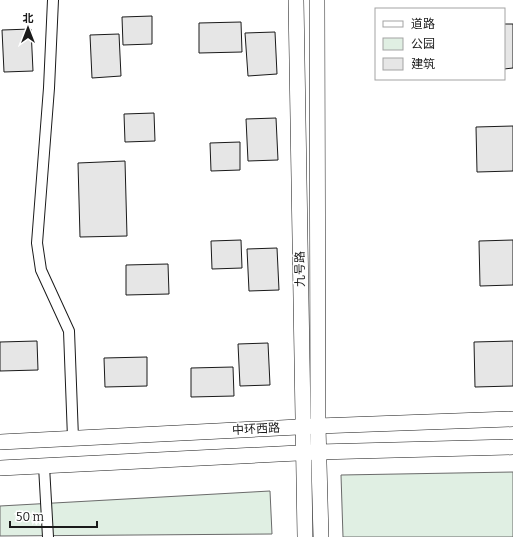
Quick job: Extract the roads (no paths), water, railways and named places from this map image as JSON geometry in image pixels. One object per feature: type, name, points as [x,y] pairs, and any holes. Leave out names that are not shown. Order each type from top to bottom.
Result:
[{"type":"street","points":[[53,0],[49,88],[37,243],[41,270],[69,331],[73,438]]},
{"type":"street","name":"九号路","points":[[296,0],[304,537]]},
{"type":"street","name":"九号路","points":[[317,0],[318,452],[320,537]]},
{"type":"street","name":"中环西路","points":[[0,442],[303,426],[513,419]]},
{"type":"street","points":[[0,468],[318,452],[513,447]]},
{"type":"street","points":[[44,466],[48,537]]}]
